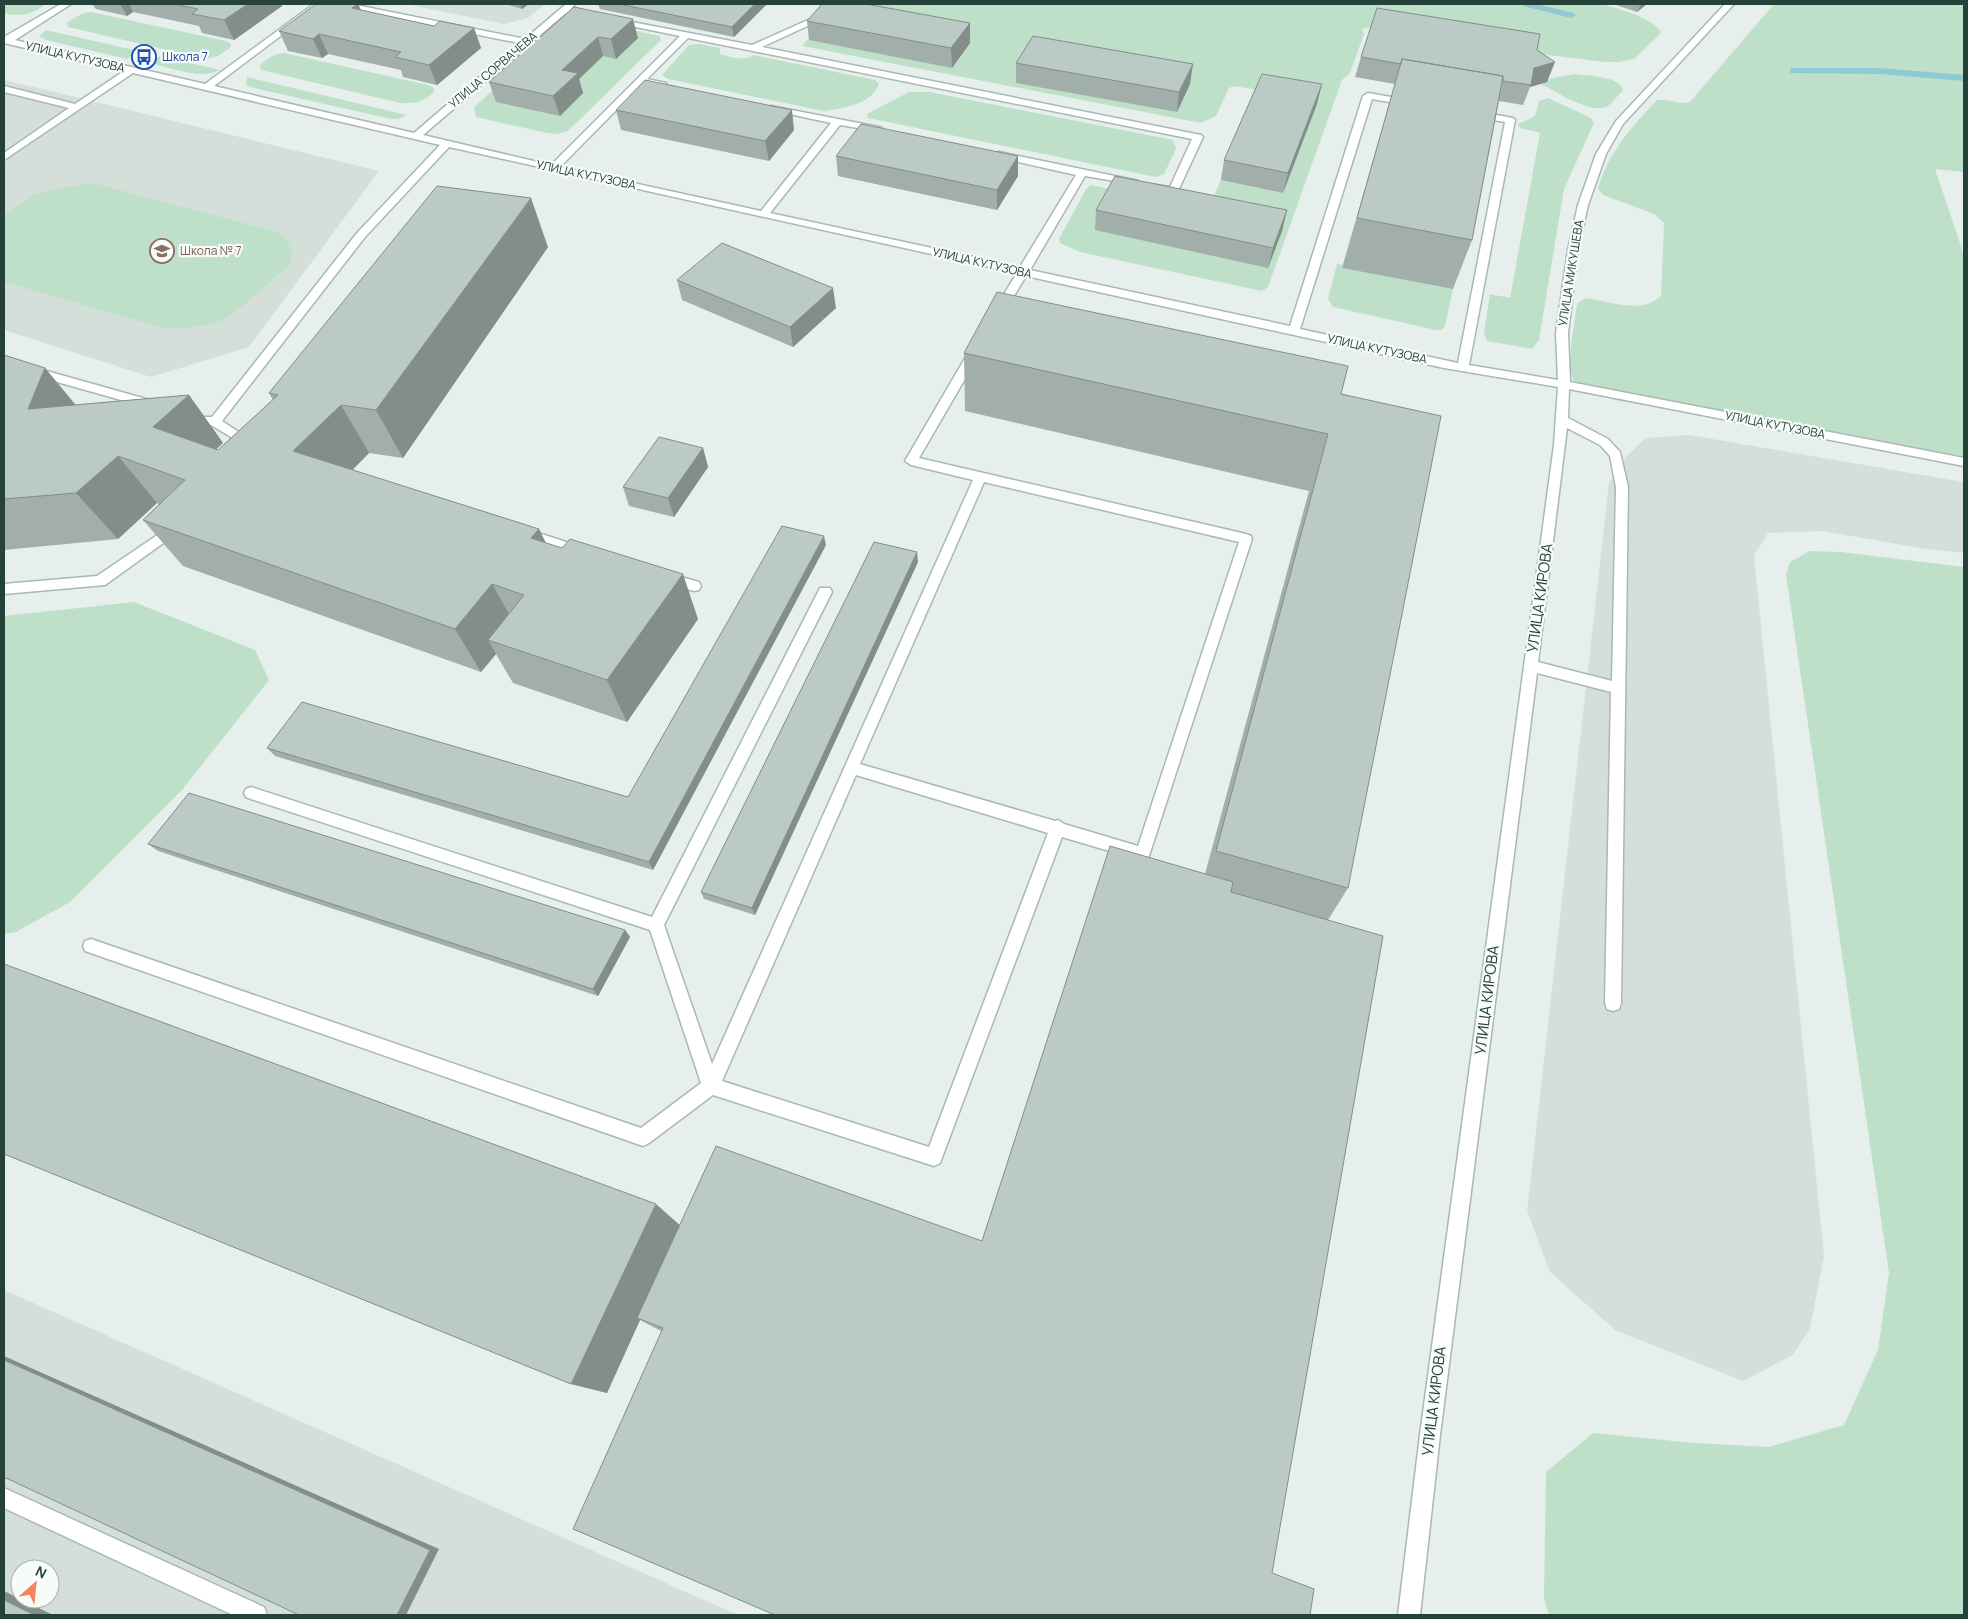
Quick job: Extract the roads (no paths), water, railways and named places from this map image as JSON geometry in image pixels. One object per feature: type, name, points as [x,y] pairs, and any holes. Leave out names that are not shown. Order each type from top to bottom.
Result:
[{"type":"street","points":[[5,41],[67,4]]},
{"type":"street","points":[[206,88],[319,4]]},
{"type":"street","points":[[339,4],[526,42]]},
{"type":"street","points":[[752,48],[850,4]]},
{"type":"street","name":"УЛИЦА МИКУШЕВА","points":[[1564,384],[1562,333],[1573,250],[1583,206],[1601,154],[1619,123],[1730,4]]},
{"type":"street","points":[[568,7],[603,18],[1198,137],[1173,191],[990,154]]},
{"type":"street","name":"УЛИЦА СОРВАЧЕВА","points":[[416,136],[568,7]]},
{"type":"street","points":[[554,168],[686,35]]},
{"type":"street","name":"УЛИЦА КУТУЗОВА","points":[[5,41],[554,168],[1294,331],[1463,367],[1564,384],[1964,462]]},
{"type":"street","points":[[4,157],[131,70]]},
{"type":"street","points":[[640,81],[678,88]]},
{"type":"street","points":[[4,90],[77,107]]},
{"type":"street","points":[[1294,331],[1368,96],[1421,105]]},
{"type":"street","points":[[762,106],[885,132]]},
{"type":"street","points":[[1460,112],[1510,120],[1463,367]]},
{"type":"street","points":[[764,214],[837,122]]},
{"type":"street","points":[[216,422],[361,235],[447,143]]},
{"type":"street","points":[[1004,321],[995,319],[1082,173],[1076,171]]},
{"type":"street","points":[[852,768],[1143,854],[1246,539],[911,461],[980,344]]},
{"type":"street","points":[[4,363],[160,407]]},
{"type":"street","name":"УЛИЦА КИРОВА","points":[[1409,1615],[1430,1435],[1562,420],[1564,384]]},
{"type":"street","points":[[197,417],[216,422],[237,435],[238,460]]},
{"type":"street","points":[[1562,420],[1604,442],[1616,455],[1622,487],[1613,1003]]},
{"type":"street","points":[[91,946],[643,1137],[711,1086],[980,477]]},
{"type":"street","points":[[4,589],[100,581],[184,521]]},
{"type":"street","points":[[515,530],[600,557]]},
{"type":"street","points":[[657,574],[694,586]]},
{"type":"street","points":[[711,1086],[656,925],[825,592]]},
{"type":"street","points":[[1531,666],[1618,688]]},
{"type":"street","points":[[251,793],[656,925]]},
{"type":"street","points":[[711,1086],[934,1156],[1058,828]]},
{"type":"street","points":[[4,1498],[256,1615]]},
{"type":"waterway","points":[[1526,4],[1571,15]]},
{"type":"waterway","points":[[1793,71],[1879,71],[1964,78]]},
{"type":"place","name":"Школа 7","points":[[144,57]]},
{"type":"place","name":"Школа № 7","points":[[162,251]]}]
